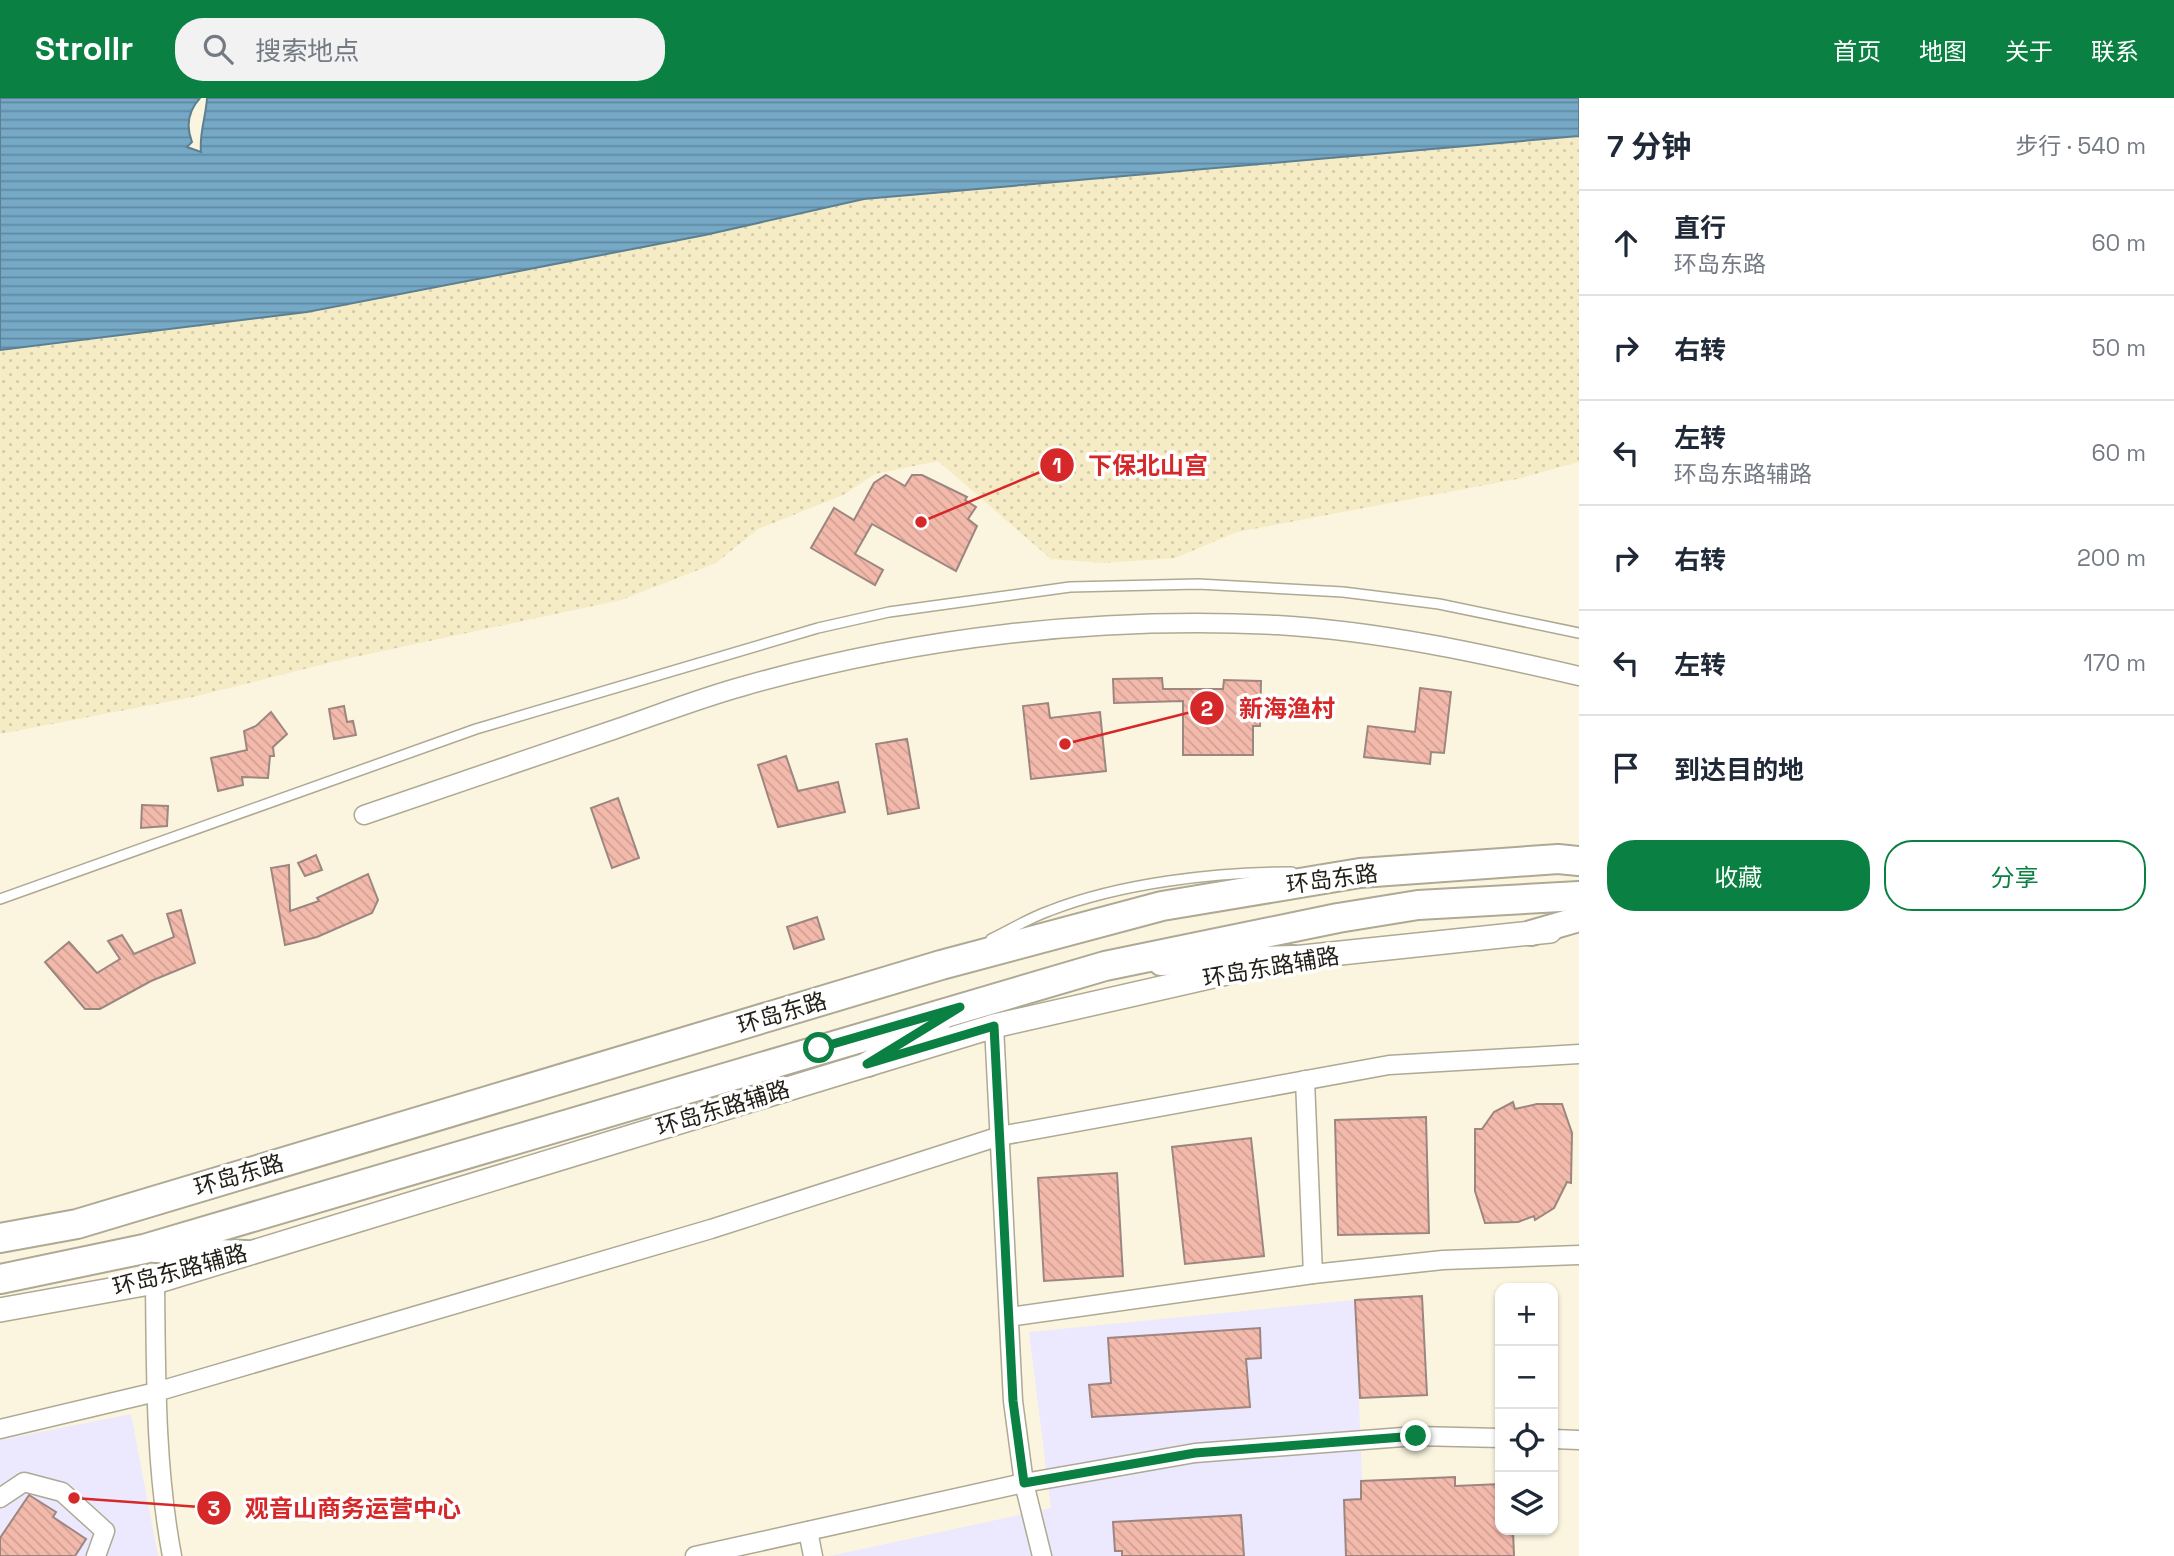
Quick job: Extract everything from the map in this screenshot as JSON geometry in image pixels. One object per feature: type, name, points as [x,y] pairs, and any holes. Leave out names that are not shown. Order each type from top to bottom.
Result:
[{"type":"main road","name":"环岛东路","points":[[0,1238],[89,1220],[941,965],[1162,906],[1360,873],[1558,859],[1579,861]]},
{"type":"main road","name":"环岛东路","points":[[0,1279],[144,1249],[1105,965],[1404,907],[1579,896]]},
{"type":"main road","points":[[1531,933],[1579,919]]},
{"type":"main road","points":[[1105,965],[1293,958]]},
{"type":"main road","points":[[867,1064],[960,1007]]},
{"type":"main road","points":[[144,1249],[246,1253]]},
{"type":"street","points":[[364,815],[742,686],[838,662],[960,639],[1106,625],[1277,625],[1362,634],[1482,653],[1579,676]]},
{"type":"street","name":"环岛东路辅路","points":[[0,1310],[155,1282],[994,1026],[1293,958],[1579,928]]},
{"type":"street","points":[[994,1026],[1013,1401],[1024,1483],[1042,1556]]},
{"type":"street","points":[[0,1429],[156,1392],[711,1229],[1000,1136],[1389,1065],[1579,1054]]},
{"type":"street","points":[[1305,1080],[1313,1274]]},
{"type":"street","points":[[1009,1317],[1313,1274],[1443,1260],[1579,1255]]},
{"type":"street","points":[[155,1282],[156,1392],[166,1523],[172,1556]]},
{"type":"street","points":[[695,1556],[1024,1483],[1195,1453],[1416,1436],[1495,1438]]},
{"type":"street","points":[[1558,1439],[1579,1440]]},
{"type":"street","points":[[0,1498],[24,1482],[62,1492],[105,1531],[96,1556]]},
{"type":"street","points":[[808,1531],[813,1556]]},
{"type":"lane","points":[[0,899],[477,729],[817,628],[889,612],[1070,587],[1198,584],[1343,592],[1439,604],[1579,633]]},
{"type":"shaded area","points":[[1355,1300],[1365,1556],[830,1556],[1051,1508],[1029,1332]]},
{"type":"shaded area","points":[[131,1414],[158,1556],[0,1556],[0,1440]]},
{"type":"sand","points":[[1579,136],[1579,462],[1517,479],[1237,532],[1175,558],[1104,563],[1051,559],[938,461],[875,474],[843,495],[758,529],[716,563],[621,600],[336,661],[193,697],[0,734],[0,350],[307,312],[705,235],[864,199]]},
{"type":"water","points":[[0,98],[200,98],[189,118],[192,142],[187,147],[201,152],[207,98],[1579,98],[1579,136],[864,199],[705,235],[307,312],[0,350]]},
{"type":"building","points":[[886,475],[905,486],[912,475],[922,475],[967,497],[965,500],[976,507],[968,519],[977,526],[956,571],[872,524],[855,554],[883,570],[875,585],[811,548],[834,508],[854,520],[874,483]]},
{"type":"building","points":[[1162,678],[1163,689],[1223,689],[1224,680],[1261,681],[1260,726],[1253,726],[1253,755],[1183,755],[1183,701],[1114,703],[1113,679]]},
{"type":"building","points":[[1420,688],[1451,692],[1444,753],[1431,752],[1430,764],[1364,757],[1368,726],[1415,732]]},
{"type":"building","points":[[1048,703],[1050,718],[1100,712],[1106,771],[1031,779],[1023,706]]},
{"type":"building","points":[[344,706],[347,722],[353,721],[356,735],[334,739],[329,709]]},
{"type":"building","points":[[271,712],[287,734],[273,747],[274,756],[270,756],[268,778],[242,777],[243,785],[218,791],[211,758],[247,750],[244,731],[256,726]]},
{"type":"building","points":[[907,739],[919,808],[888,814],[876,744]]},
{"type":"building","points":[[786,756],[798,791],[838,782],[845,812],[778,827],[758,765]]},
{"type":"building","points":[[618,798],[639,858],[612,868],[591,808]]},
{"type":"building","points":[[142,805],[168,806],[167,826],[141,828]]},
{"type":"building","points":[[316,855],[322,870],[305,876],[298,863]]},
{"type":"building","points":[[289,865],[290,911],[319,901],[317,898],[368,874],[378,900],[372,913],[317,937],[285,945],[271,868]]},
{"type":"building","points":[[181,910],[195,963],[151,981],[100,1009],[85,1009],[45,962],[69,942],[97,973],[120,959],[108,941],[122,935],[134,954],[174,937],[167,914]]},
{"type":"building","points":[[817,917],[824,939],[794,949],[787,927]]},
{"type":"building","points":[[1513,1102],[1515,1109],[1537,1104],[1562,1104],[1572,1133],[1571,1183],[1567,1182],[1554,1208],[1535,1220],[1534,1216],[1518,1222],[1485,1223],[1475,1191],[1475,1129],[1482,1129],[1494,1112]]},
{"type":"building","points":[[1426,1117],[1429,1233],[1338,1235],[1335,1120]]},
{"type":"building","points":[[1251,1138],[1264,1256],[1185,1264],[1172,1147]]},
{"type":"building","points":[[1117,1173],[1123,1276],[1044,1281],[1038,1178]]},
{"type":"building","points":[[1422,1296],[1427,1395],[1360,1398],[1355,1300]]},
{"type":"building","points":[[1260,1328],[1261,1358],[1246,1359],[1250,1407],[1092,1417],[1089,1385],[1111,1383],[1108,1338]]},
{"type":"building","points":[[1455,1477],[1455,1486],[1495,1484],[1495,1535],[1513,1535],[1514,1556],[1346,1556],[1344,1500],[1361,1499],[1361,1481]]},
{"type":"building","points":[[29,1495],[56,1512],[53,1517],[86,1539],[75,1556],[0,1556],[0,1538]]},
{"type":"building","points":[[1241,1515],[1244,1556],[1122,1556],[1122,1551],[1115,1551],[1113,1522]]},
{"type":"place","name":"下保北山宫","points":[[921,522]]},
{"type":"place","name":"新海渔村","points":[[1065,744]]},
{"type":"place","name":"观音山商务运营中心","points":[[74,1498]]},
{"type":"route","points":[[819,1048],[960,1007],[867,1064],[994,1026],[1013,1401],[1024,1483],[1195,1453],[1416,1436]]}]
